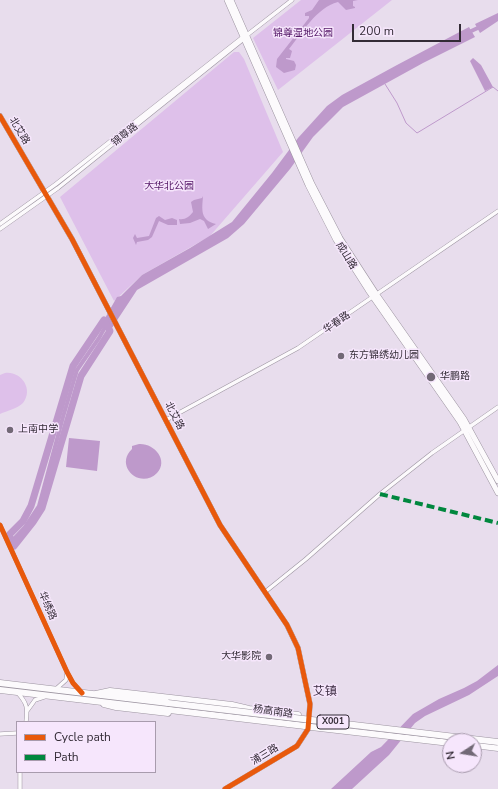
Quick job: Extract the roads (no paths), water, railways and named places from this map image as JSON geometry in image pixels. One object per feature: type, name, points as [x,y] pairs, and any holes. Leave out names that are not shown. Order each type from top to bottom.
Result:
[{"type":"main road","name":"成山路","points":[[227,0],[300,160],[340,238],[375,296],[467,429],[498,481]]},
{"type":"main road","name":"成山路","points":[[231,0],[244,37]]},
{"type":"main road","name":"成山路","points":[[467,429],[498,493]]},
{"type":"main road","name":"杨高南路","points":[[0,683],[82,692],[168,706],[442,743]]},
{"type":"main road","name":"杨高南路","points":[[0,690],[498,741]]},
{"type":"main road","name":"杨高南路","points":[[96,694],[118,691],[498,741]]},
{"type":"main road","name":"杨高南路","points":[[96,701],[116,707],[442,743]]},
{"type":"main road","points":[[482,747],[498,749]]},
{"type":"street","name":"锦尊路","points":[[0,229],[292,0]]},
{"type":"street","name":"北艾路","points":[[0,116],[72,239],[220,525],[287,625],[298,648],[310,704],[308,729]]},
{"type":"street","name":"锦尊路","points":[[0,224],[46,194]]},
{"type":"street","name":"华春路","points":[[166,420],[298,348],[498,211]]},
{"type":"street","points":[[265,592],[306,559],[362,508],[432,454],[498,407]]},
{"type":"street","name":"华绣路","points":[[0,524],[67,672],[73,683],[82,692]]},
{"type":"street","points":[[56,690],[66,680],[67,672]]},
{"type":"street","points":[[16,692],[25,702],[27,711],[26,721]]},
{"type":"street","points":[[27,711],[35,700],[48,695]]},
{"type":"street","name":"浦三路","points":[[225,789],[297,746],[308,729]]},
{"type":"street","points":[[0,734],[16,733]]},
{"type":"street","points":[[20,773],[20,789]]},
{"type":"waterway","points":[[467,33],[482,26]]},
{"type":"waterway","points":[[385,84],[397,103],[406,123],[417,133],[493,87],[498,91]]},
{"type":"waterway","points":[[104,320],[110,331],[81,376],[42,508],[14,546],[9,535],[23,521],[31,506],[73,366],[104,320]]},
{"type":"waterway","points":[[9,544],[25,527],[39,506],[77,370],[99,338],[109,320]]},
{"type":"place","name":"东方锦绣幼儿园","points":[[341,356]]},
{"type":"place","name":"华鹏路","points":[[431,377]]},
{"type":"place","name":"上南中学","points":[[10,430]]},
{"type":"place","name":"大华影院","points":[[269,657]]},
{"type":"district","name":"艾镇","points":[[325,692]]},
{"type":"park label","name":"锦尊湿地公园","points":[[303,34]]},
{"type":"park label","name":"大华北公园","points":[[169,187]]}]
